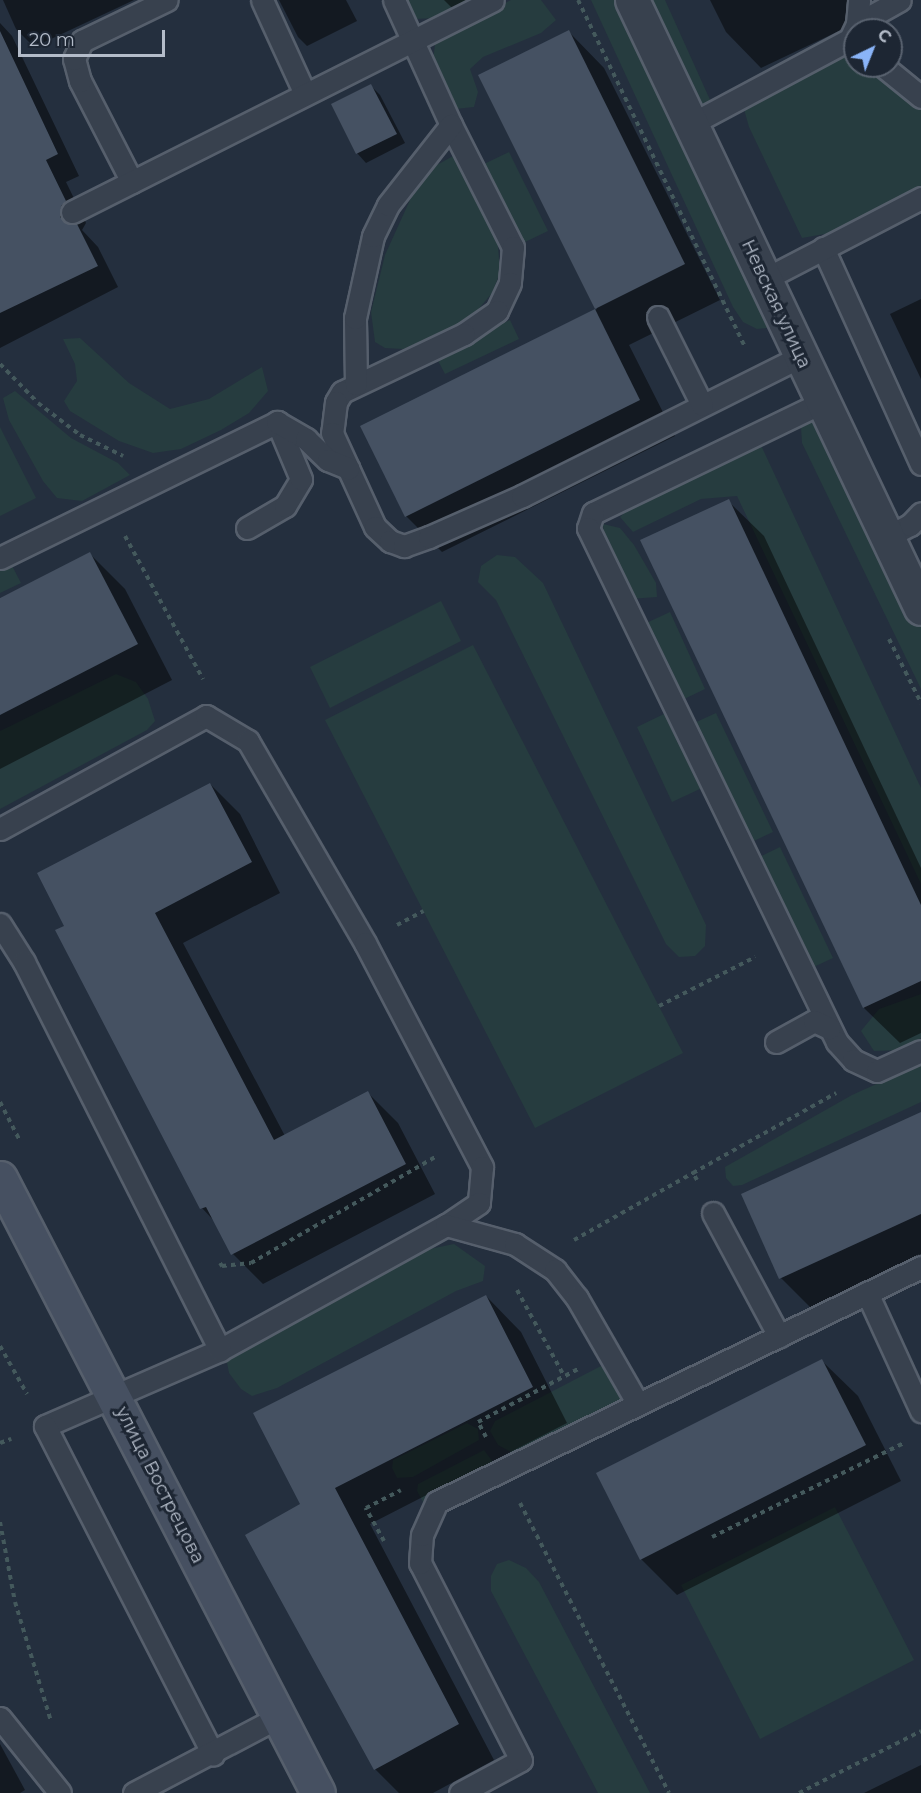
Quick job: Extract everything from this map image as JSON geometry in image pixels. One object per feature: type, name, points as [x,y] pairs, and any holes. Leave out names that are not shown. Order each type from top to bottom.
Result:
[{"type":"street","name":"Невская улица","points":[[632,0],[921,608]]},
{"type":"street","name":"улица Вострецова","points":[[0,1178],[115,1395],[318,1793]]},
{"type":"lane","points":[[132,182],[80,81],[74,59],[82,41],[167,0]]},
{"type":"lane","points":[[262,0],[305,94]]},
{"type":"lane","points":[[394,0],[451,125],[513,247],[510,283],[497,311],[464,334],[342,392],[333,418],[332,433],[375,528],[390,541],[404,546],[522,496],[801,356]]},
{"type":"lane","points":[[72,212],[413,38],[493,0]]},
{"type":"lane","points":[[856,18],[859,0]]},
{"type":"lane","points":[[877,18],[900,0]]},
{"type":"lane","points":[[691,124],[843,42]]},
{"type":"lane","points":[[897,78],[921,98]]},
{"type":"lane","points":[[356,384],[355,318],[373,236],[388,205],[451,125]]},
{"type":"lane","points":[[765,279],[921,198]]},
{"type":"lane","points":[[823,248],[921,464]]},
{"type":"lane","points":[[658,317],[702,405]]},
{"type":"lane","points":[[823,402],[593,513],[588,528],[829,1028],[853,1059],[877,1071],[921,1051]]},
{"type":"lane","points":[[277,422],[306,439],[328,460],[348,468]]},
{"type":"lane","points":[[0,558],[167,474],[277,422]]},
{"type":"lane","points":[[247,528],[285,506],[301,479],[277,422]]},
{"type":"lane","points":[[887,537],[909,525],[921,513]]},
{"type":"lane","points":[[0,829],[206,716],[248,741],[260,758],[468,1137],[482,1167],[479,1203],[446,1225],[220,1350],[45,1426],[213,1754]]},
{"type":"lane","points":[[0,924],[24,962],[220,1350]]},
{"type":"lane","points":[[776,1042],[814,1021],[829,1028]]},
{"type":"lane","points":[[713,1214],[778,1336]]},
{"type":"lane","points":[[446,1225],[514,1244],[541,1258],[577,1298],[638,1404]]},
{"type":"lane","points":[[460,1793],[521,1760],[420,1563],[420,1548],[428,1517],[437,1502],[921,1268]]},
{"type":"lane","points":[[867,1293],[921,1411]]},
{"type":"lane","points":[[134,1793],[213,1754],[279,1717]]},
{"type":"lane","points":[[0,1718],[60,1793]]},
{"type":"path","points":[[578,0],[759,376]]},
{"type":"path","points":[[0,364],[38,403],[80,435],[167,474]]},
{"type":"path","points":[[107,504],[204,682],[187,693],[201,718]]},
{"type":"path","points":[[389,930],[423,911]]},
{"type":"path","points":[[659,1006],[788,941]]},
{"type":"path","points":[[541,1258],[877,1071]]},
{"type":"path","points":[[215,1257],[222,1266],[251,1263],[468,1137]]},
{"type":"path","points":[[693,1173],[713,1214]]},
{"type":"path","points":[[486,1236],[564,1376]]},
{"type":"path","points":[[0,1346],[45,1426]]},
{"type":"path","points":[[608,1353],[485,1415],[478,1422],[669,1793]]},
{"type":"path","points":[[712,1537],[910,1439]]},
{"type":"path","points":[[0,1521],[15,1602],[53,1727]]},
{"type":"path","points":[[799,1793],[921,1731]]},
{"type":"green space","points":[[401,0],[475,0],[436,18],[415,19]]},
{"type":"green space","points":[[511,0],[541,0],[556,20],[541,33],[483,57],[470,69],[478,92],[474,107],[455,109],[433,62],[435,44],[455,29]]},
{"type":"green space","points":[[591,0],[624,0],[774,316],[767,328],[757,329],[743,322],[733,307]]},
{"type":"green space","points":[[640,0],[665,0],[711,102],[699,111]]},
{"type":"green space","points":[[843,56],[843,78],[887,78],[921,106],[921,189],[836,232],[802,238],[749,127],[742,102],[816,64]]},
{"type":"green space","points":[[509,152],[548,231],[523,243],[484,164]]},
{"type":"green space","points":[[453,156],[489,221],[498,246],[500,273],[492,293],[471,318],[440,337],[403,349],[385,348],[375,342],[371,312],[385,255],[415,189],[437,165]]},
{"type":"green space","points":[[510,320],[519,339],[445,374],[435,355]]},
{"type":"green space","points":[[80,338],[129,383],[170,409],[209,399],[262,367],[268,391],[249,413],[221,430],[181,449],[153,453],[119,441],[70,411],[64,401],[77,381],[75,364],[63,339]]},
{"type":"green space","points":[[15,391],[71,438],[118,463],[130,475],[82,501],[57,498],[43,481],[9,420],[3,398]]},
{"type":"green space","points":[[816,415],[921,622],[921,689],[802,443],[801,427],[805,419]]},
{"type":"green space","points":[[0,427],[36,498],[0,516]]},
{"type":"green space","points":[[759,441],[921,788],[921,884],[737,496],[701,499],[633,532],[620,517],[641,496]]},
{"type":"green space","points":[[603,524],[620,528],[634,545],[656,583],[657,597],[630,599],[605,548]]},
{"type":"green space","points":[[497,555],[515,557],[543,583],[706,925],[705,946],[695,956],[679,957],[666,944],[496,600],[478,582],[481,566]]},
{"type":"green space","points":[[8,558],[21,583],[0,593],[0,563]]},
{"type":"green space","points":[[441,601],[461,641],[330,708],[310,667]]},
{"type":"green space","points":[[670,612],[705,689],[678,702],[642,625]]},
{"type":"green space","points":[[473,645],[683,1053],[535,1128],[325,720]]},
{"type":"green space","points":[[116,674],[136,682],[148,699],[155,721],[147,730],[0,809],[0,731]]},
{"type":"green space","points":[[666,713],[702,788],[672,802],[637,727]]},
{"type":"green space","points":[[716,713],[773,832],[749,843],[692,724]]},
{"type":"green space","points":[[780,847],[833,958],[807,970],[755,859]]},
{"type":"green space","points":[[921,994],[921,1038],[904,1050],[874,1051],[861,1031],[879,1009]]},
{"type":"green space","points":[[921,1064],[921,1102],[742,1185],[733,1186],[726,1178],[725,1167],[852,1095]]},
{"type":"green space","points":[[454,1244],[485,1266],[483,1281],[456,1291],[277,1388],[252,1396],[241,1389],[229,1373],[226,1357],[415,1252]]},
{"type":"green space","points":[[601,1366],[609,1369],[624,1389],[621,1400],[537,1445],[513,1453],[498,1445],[490,1431],[495,1421]]},
{"type":"green space","points":[[467,1423],[478,1429],[479,1440],[413,1477],[397,1478],[392,1468],[393,1460]]},
{"type":"green space","points":[[484,1450],[493,1462],[486,1469],[423,1502],[417,1491],[418,1484]]},
{"type":"green space","points":[[835,1507],[914,1660],[760,1739],[681,1585]]},
{"type":"green space","points":[[509,1560],[526,1568],[539,1582],[650,1793],[598,1793],[491,1591],[491,1576],[497,1564]]},
{"type":"building","points":[[569,30],[685,264],[595,309],[478,75]]},
{"type":"building","points":[[0,31],[58,154],[46,160],[66,201],[61,206],[60,217],[66,223],[77,224],[98,266],[0,313]]},
{"type":"building","points":[[371,84],[397,134],[356,154],[331,104]]},
{"type":"building","points":[[595,309],[640,400],[405,517],[360,426]]},
{"type":"building","points":[[729,499],[921,905],[921,981],[863,1008],[640,540]]},
{"type":"building","points":[[90,552],[138,644],[0,715],[0,598]]},
{"type":"building","points":[[210,783],[252,862],[155,913],[274,1140],[368,1091],[406,1164],[231,1255],[206,1207],[200,1209],[55,930],[64,926],[37,873]]},
{"type":"building","points":[[921,1112],[921,1214],[779,1279],[741,1194]]},
{"type":"building","points":[[486,1295],[533,1387],[335,1488],[459,1724],[374,1770],[245,1535],[300,1504],[253,1413]]},
{"type":"building","points":[[822,1359],[866,1445],[640,1560],[596,1473]]}]
